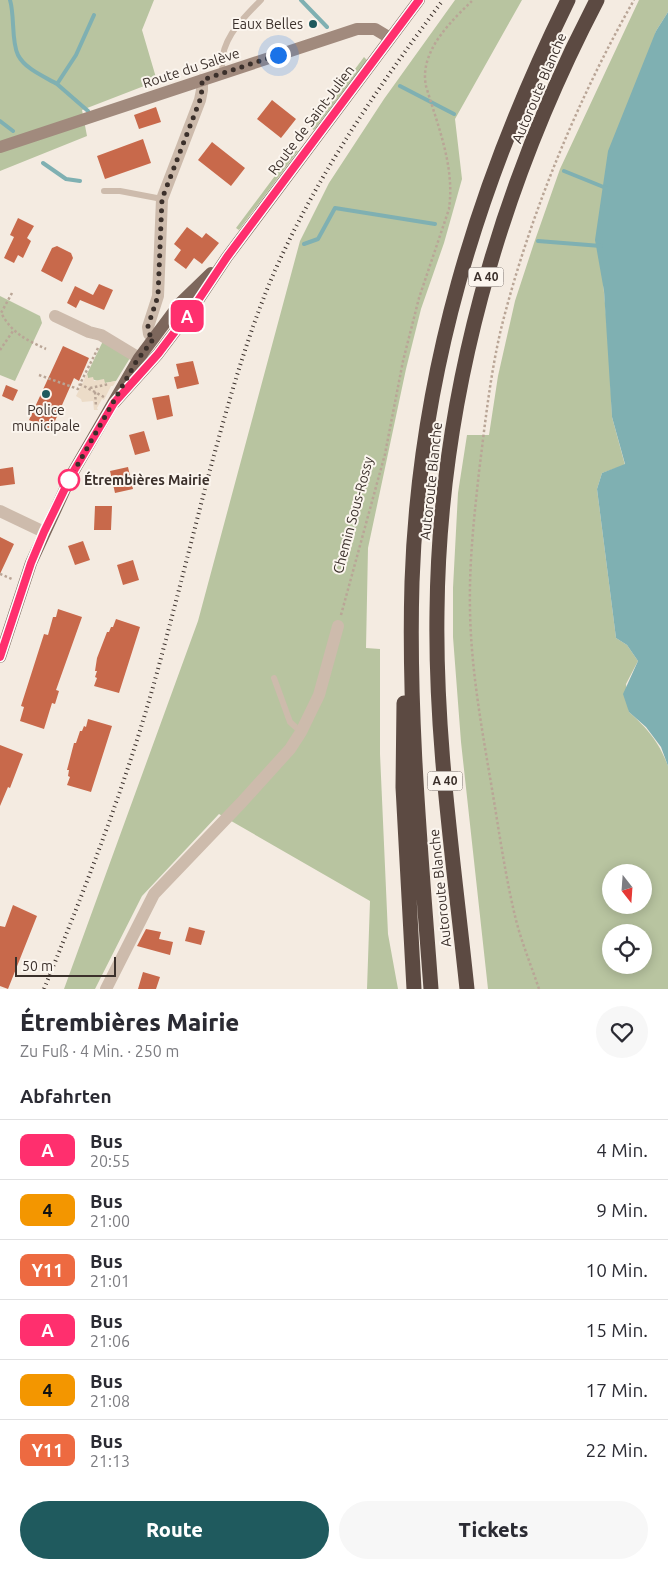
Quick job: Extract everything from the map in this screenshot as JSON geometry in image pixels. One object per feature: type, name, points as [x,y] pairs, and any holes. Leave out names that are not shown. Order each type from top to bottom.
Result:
[{"type":"highway","name":"Autoroute Blanche","points":[[431,989],[418,806],[411,658],[412,579],[416,510],[425,432],[434,382],[456,288],[498,161],[525,92],[568,0]]},
{"type":"highway","name":"Autoroute Blanche","points":[[467,989],[446,790],[437,655],[438,572],[446,470],[463,369],[497,241],[521,171],[550,100],[597,0]]},
{"type":"highway","points":[[412,579],[403,733],[404,796],[414,989]]},
{"type":"highway","points":[[418,806],[440,989]]},
{"type":"main road","name":"Route de Saint-Julien","points":[[0,657],[31,563],[44,532],[110,401],[201,297],[227,257],[419,0]]},
{"type":"main road","name":"Route de Saint-Julien","points":[[144,361],[154,338],[180,304],[227,257]]},
{"type":"street","name":"Route du Salève","points":[[0,147],[357,29],[372,28],[390,38]]},
{"type":"street","points":[[154,338],[149,334],[148,326],[158,296],[162,199],[200,100],[202,80]]},
{"type":"street","points":[[55,316],[103,336],[144,361]]},
{"type":"street","points":[[0,511],[44,532]]},
{"type":"street","points":[[106,989],[154,894],[290,749],[301,732],[319,695],[338,626]]},
{"type":"lane","points":[[223,73],[221,58],[223,50],[239,23],[261,0]]},
{"type":"lane","points":[[104,191],[120,191],[162,199]]},
{"type":"lane","points":[[274,678],[290,722],[301,732]]},
{"type":"path","name":"Chemin Sous-Rossy","points":[[338,626],[385,454],[403,361],[419,298],[448,209],[451,194],[449,164],[424,76],[426,66],[441,35],[473,0]]},
{"type":"path","points":[[540,989],[516,919],[507,881],[475,688],[470,613],[470,562],[473,523],[488,399],[501,330],[518,270],[552,173],[584,98],[634,0]]},
{"type":"path","points":[[12,293],[1,313],[13,331],[46,349]]},
{"type":"path","points":[[0,350],[13,331]]},
{"type":"path","points":[[39,375],[78,388],[103,336]]},
{"type":"path","points":[[88,388],[115,383]]},
{"type":"path","points":[[80,384],[110,401]]},
{"type":"path","points":[[95,392],[96,410]]},
{"type":"green space","points":[[0,0],[154,0],[142,30],[157,81],[82,110],[87,136],[0,171]]},
{"type":"green space","points":[[455,0],[522,0],[455,119],[462,179],[444,243],[421,309],[406,369],[368,548],[366,648],[380,649],[380,754],[388,934],[398,989],[367,989],[370,901],[219,814],[142,896],[95,989],[64,989],[198,621],[300,241],[329,183],[384,99]]},
{"type":"green space","points":[[639,0],[668,0],[668,12],[656,31],[602,270],[609,348],[612,417],[625,465],[602,473],[597,489],[616,638],[627,645],[638,661],[626,684],[629,712],[652,736],[668,766],[668,989],[488,989],[461,742],[453,637],[453,588],[458,493],[467,435],[489,435],[498,376],[515,301],[560,169]]},
{"type":"green space","points":[[364,57],[367,60],[314,130],[311,128]]},
{"type":"green space","points":[[295,149],[298,151],[239,230],[236,228]]},
{"type":"green space","points":[[0,296],[40,316],[42,323],[15,381],[0,375]]},
{"type":"green space","points":[[103,341],[130,358],[116,381],[105,383],[88,378],[87,374]]},
{"type":"shaded area","points":[[87,374],[88,378],[93,377],[94,381],[104,379],[105,383],[116,381],[111,386],[104,400],[102,399],[97,408],[98,410],[94,410],[93,401],[82,402],[76,396]]},
{"type":"water","points":[[668,12],[668,766],[661,747],[646,727],[629,712],[623,694],[638,661],[627,645],[616,638],[597,489],[602,473],[625,464],[612,417],[604,291],[595,240],[608,151],[656,31]]},
{"type":"building","points":[[272,100],[296,119],[281,138],[257,119]]},
{"type":"building","points":[[156,107],[161,122],[139,129],[134,115]]},
{"type":"building","points":[[143,139],[151,163],[105,179],[97,156]]},
{"type":"building","points":[[212,142],[245,168],[231,186],[198,160]]},
{"type":"building","points":[[18,218],[34,226],[27,238],[31,241],[23,258],[18,255],[14,263],[4,258],[14,237],[10,235]]},
{"type":"building","points":[[187,227],[202,238],[206,233],[219,243],[202,264],[194,258],[186,269],[174,260],[181,250],[174,244]]},
{"type":"building","points":[[57,246],[71,253],[73,258],[62,282],[41,271],[52,248]]},
{"type":"building","points":[[99,284],[113,290],[104,310],[80,300],[76,308],[67,303],[75,286],[93,295]]},
{"type":"building","points":[[63,346],[89,358],[79,381],[74,378],[51,430],[29,420]]},
{"type":"building","points":[[193,361],[199,384],[177,389],[174,377],[179,376],[176,364]]},
{"type":"building","points":[[6,385],[18,390],[13,401],[2,396]]},
{"type":"building","points":[[169,395],[173,416],[157,420],[152,398]]},
{"type":"building","points":[[144,431],[150,451],[135,455],[129,435]]},
{"type":"building","points":[[13,467],[15,484],[0,486],[0,469]]},
{"type":"building","points":[[128,467],[133,489],[115,493],[110,471]]},
{"type":"building","points":[[95,506],[112,506],[111,530],[94,530]]},
{"type":"building","points":[[0,537],[14,544],[0,574]]},
{"type":"building","points":[[83,541],[90,560],[75,565],[68,546]]},
{"type":"building","points":[[133,560],[139,580],[123,585],[117,565]]},
{"type":"building","points":[[58,609],[82,617],[56,690],[59,691],[55,704],[52,703],[44,729],[20,721],[24,707],[21,706],[44,634],[48,635],[53,617],[56,617]]},
{"type":"building","points":[[116,619],[140,627],[119,693],[94,686],[97,678],[95,677],[97,671],[95,671],[97,658],[107,632],[113,627]]},
{"type":"building","points":[[88,719],[112,726],[91,792],[67,785],[70,777],[68,776],[69,770],[67,770],[74,743],[76,743],[80,731],[82,731],[84,726],[86,727]]},
{"type":"building","points":[[0,745],[23,754],[10,788],[8,787],[0,806]]},
{"type":"building","points":[[13,905],[37,916],[8,989],[0,986],[0,926],[5,927]]},
{"type":"building","points":[[189,927],[205,931],[201,945],[185,941]]},
{"type":"building","points":[[146,929],[161,932],[159,939],[173,942],[170,955],[137,946]]},
{"type":"building","points":[[143,972],[160,977],[156,989],[138,989]]},
{"type":"waterway","points":[[10,0],[18,55],[30,68],[57,84]]},
{"type":"waterway","points":[[301,0],[327,27]]},
{"type":"waterway","points":[[88,111],[57,84],[76,55],[94,15]]},
{"type":"waterway","points":[[400,86],[454,114]]},
{"type":"waterway","points":[[0,121],[13,131]]},
{"type":"waterway","points":[[43,163],[66,179],[80,181]]},
{"type":"waterway","points":[[564,171],[606,188]]},
{"type":"waterway","points":[[304,244],[318,239],[335,208],[435,224]]},
{"type":"waterway","points":[[538,241],[601,246]]},
{"type":"railway","points":[[44,989],[91,871],[134,751],[158,669],[229,402],[245,351],[273,275],[309,202],[350,133],[395,66],[443,0]]},
{"type":"bus line","name":"A","points":[[0,657],[31,563],[44,532],[72,474],[114,403],[158,354],[201,297],[227,257],[419,0]]},
{"type":"place","name":"Eaux Belles","points":[[313,24]]},
{"type":"place","name":"Police municipale","points":[[46,394]]},
{"type":"place","name":"Étrembières Mairie","points":[[69,480]]},
{"type":"route","points":[[69,480],[136,362],[154,338],[149,334],[148,326],[158,296],[162,199],[200,100],[202,80],[278,55]]}]
